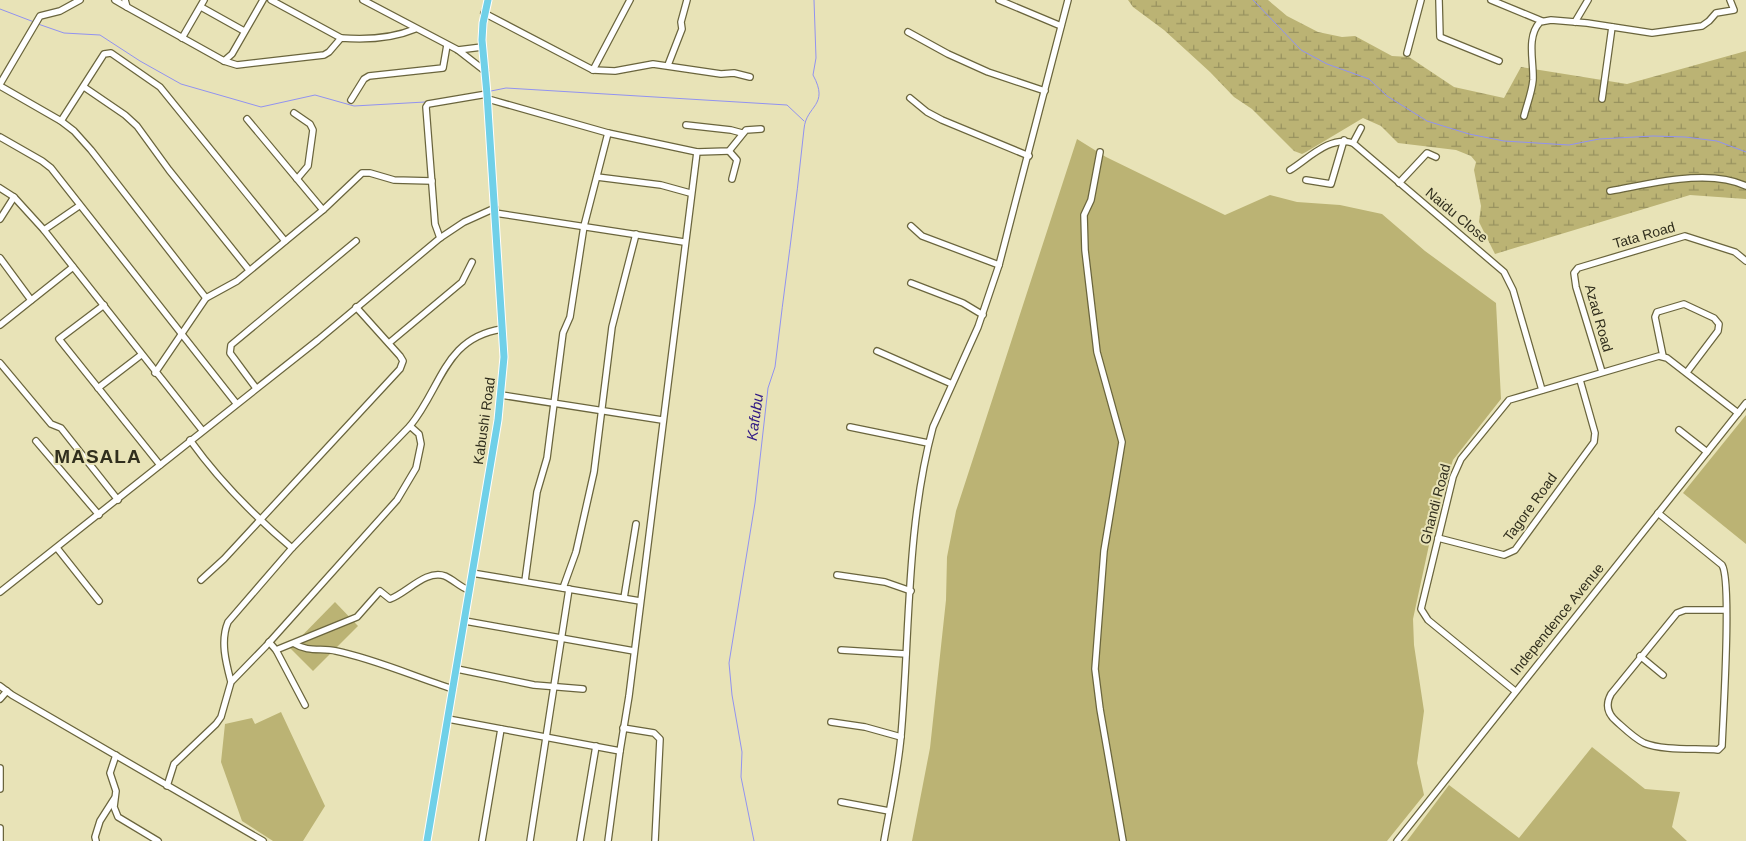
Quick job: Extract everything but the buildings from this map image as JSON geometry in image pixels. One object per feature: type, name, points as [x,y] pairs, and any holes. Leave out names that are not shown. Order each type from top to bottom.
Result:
[{"type":"main road","name":"Kabushi Road","points":[[427,841],[470,590],[504,373],[487,85],[482,47],[484,13],[488,0]]},
{"type":"street","points":[[80,0],[52,14],[42,14],[0,85],[74,131],[91,150],[206,298]]},
{"type":"street","points":[[115,0],[224,61],[237,65],[324,55],[341,38]]},
{"type":"street","points":[[125,0],[127,7]]},
{"type":"street","points":[[182,38],[204,0]]},
{"type":"street","points":[[224,61],[232,54],[263,0]]},
{"type":"street","points":[[271,0],[341,38],[362,40],[388,37],[415,29]]},
{"type":"street","points":[[363,0],[458,50],[485,71]]},
{"type":"street","points":[[593,70],[630,0]]},
{"type":"street","points":[[668,65],[682,29],[681,22],[687,0]]},
{"type":"street","points":[[999,0],[1062,26]]},
{"type":"street","points":[[884,841],[901,737],[916,516],[928,444],[933,427],[983,315],[999,265],[1046,91],[1068,0]]},
{"type":"street","points":[[1407,53],[1421,0]]},
{"type":"street","points":[[1439,0],[1440,37],[1499,61]]},
{"type":"street","points":[[1491,0],[1542,21],[1575,22],[1652,33],[1702,26],[1709,22],[1716,12],[1734,10],[1730,0]]},
{"type":"street","points":[[1575,22],[1588,0]]},
{"type":"street","points":[[201,7],[244,31]]},
{"type":"street","points":[[484,13],[593,70],[615,71],[653,64],[750,77]]},
{"type":"street","points":[[1524,116],[1533,81],[1531,45],[1537,26],[1542,21]]},
{"type":"street","points":[[1602,99],[1612,27]]},
{"type":"street","points":[[908,32],[948,54],[988,72],[1046,91]]},
{"type":"street","points":[[350,100],[364,79],[369,76],[443,68],[447,45]]},
{"type":"street","points":[[458,50],[482,47]]},
{"type":"street","points":[[61,122],[108,52],[160,87],[285,241]]},
{"type":"street","points":[[84,87],[125,115],[137,126],[169,170],[249,270]]},
{"type":"street","points":[[440,238],[435,224],[426,107],[428,104],[487,96],[608,133],[696,152],[729,151],[740,139],[742,133]]},
{"type":"street","points":[[910,98],[927,112],[942,120],[1029,156]]},
{"type":"street","points":[[294,113],[310,124],[313,130],[308,166],[297,179]]},
{"type":"street","points":[[247,120],[323,210]]},
{"type":"street","points":[[686,125],[742,133],[750,129],[761,129]]},
{"type":"street","points":[[1353,143],[1361,128]]},
{"type":"street","points":[[525,581],[537,492],[547,458],[563,333],[570,317],[584,226],[608,133]]},
{"type":"street","points":[[0,137],[42,161],[236,403]]},
{"type":"street","points":[[1290,170],[1324,147],[1344,140]]},
{"type":"street","points":[[1306,180],[1331,184],[1344,140]]},
{"type":"street","name":"Naidu Close","points":[[1344,140],[1353,143],[1508,276],[1542,390]]},
{"type":"street","points":[[729,151],[737,160],[732,179]]},
{"type":"street","points":[[608,841],[634,651],[696,152]]},
{"type":"street","points":[[1100,152],[1091,200],[1084,214],[1085,250],[1097,352],[1122,442],[1104,551],[1094,654],[1100,709],[1123,841]]},
{"type":"street","points":[[1400,183],[1427,153],[1436,157]]},
{"type":"street","points":[[155,374],[206,298],[224,290],[323,210],[366,172],[394,180],[432,181]]},
{"type":"street","points":[[1610,191],[1696,176],[1725,179],[1746,186]]},
{"type":"street","points":[[597,177],[661,185],[690,193]]},
{"type":"street","points":[[0,188],[14,197],[44,230],[104,305],[155,374],[202,430]]},
{"type":"street","points":[[0,219],[14,197]]},
{"type":"street","points":[[44,230],[79,206]]},
{"type":"street","points":[[0,592],[118,500],[440,238],[464,222],[495,210],[684,242]]},
{"type":"street","points":[[911,226],[922,236],[999,265]]},
{"type":"street","points":[[530,841],[536,796],[548,738],[552,687],[561,638],[566,588],[585,516],[603,411],[612,327],[636,234]]},
{"type":"street","name":"Tata Road","points":[[1576,270],[1582,266],[1685,236],[1735,252],[1746,261]]},
{"type":"street","points":[[256,388],[230,353],[230,345],[356,241]]},
{"type":"street","points":[[0,258],[31,300]]},
{"type":"street","points":[[389,343],[462,282],[472,262]]},
{"type":"street","points":[[0,325],[73,267]]},
{"type":"street","name":"Azad Road","points":[[1576,270],[1576,287],[1602,372]]},
{"type":"street","points":[[911,283],[963,303],[983,315]]},
{"type":"street","points":[[1687,372],[1718,331],[1719,324],[1714,318],[1684,304],[1658,312],[1654,317],[1663,356],[1687,372],[1738,413]]},
{"type":"street","points":[[104,305],[59,339],[160,465]]},
{"type":"street","points":[[201,580],[224,559],[400,369],[403,360],[356,307]]},
{"type":"street","points":[[231,682],[226,663],[224,638],[228,622],[292,548],[410,426],[442,374],[465,342],[490,331],[502,329]]},
{"type":"street","points":[[876,351],[952,384]]},
{"type":"street","points":[[98,388],[141,355]]},
{"type":"street","name":"Ghandi Road","points":[[1516,692],[1423,613],[1422,600],[1446,498],[1461,459],[1507,402],[1602,372],[1663,356]]},
{"type":"street","points":[[0,363],[51,424],[61,428],[118,500]]},
{"type":"street","name":"Tagore Road","points":[[1438,538],[1500,555],[1513,552],[1595,439],[1595,432],[1580,380]]},
{"type":"street","points":[[501,395],[662,420]]},
{"type":"street","name":"Independence Avenue","points":[[1397,841],[1746,403]]},
{"type":"street","points":[[167,786],[174,764],[221,717],[231,682],[397,500],[416,468],[421,444],[419,434],[410,426]]},
{"type":"street","points":[[850,427],[928,444]]},
{"type":"street","points":[[1679,430],[1707,452]]},
{"type":"street","points":[[36,440],[69,483],[99,515]]},
{"type":"street","points":[[190,440],[214,473],[259,520],[292,548]]},
{"type":"street","points":[[1658,513],[1722,565],[1726,575],[1726,610],[1722,746],[1720,749],[1647,744],[1637,739],[1611,717],[1608,707],[1609,697],[1663,627],[1679,611],[1726,610]]},
{"type":"street","points":[[624,598],[636,524]]},
{"type":"street","points":[[58,548],[99,601]]},
{"type":"street","points":[[472,573],[640,601]]},
{"type":"street","points":[[836,575],[885,582],[911,591]]},
{"type":"street","points":[[276,650],[295,644],[357,617],[380,591],[390,599],[432,576],[443,576],[460,587],[470,590]]},
{"type":"street","points":[[464,621],[634,651]]},
{"type":"street","points":[[269,642],[276,650],[304,705]]},
{"type":"street","points":[[295,644],[301,648],[335,651],[354,656],[453,689]]},
{"type":"street","points":[[841,650],[906,654]]},
{"type":"street","points":[[1640,656],[1663,675]]},
{"type":"street","points":[[457,669],[526,684],[583,689]]},
{"type":"street","points":[[0,686],[263,841]]},
{"type":"street","points":[[0,699],[7,691]]},
{"type":"street","points":[[448,719],[620,751]]},
{"type":"street","points":[[831,722],[871,729],[901,737]]},
{"type":"street","points":[[623,728],[654,734],[660,739],[655,841]]},
{"type":"street","points":[[482,841],[501,730]]},
{"type":"street","points":[[580,841],[596,746]]},
{"type":"street","points":[[116,755],[110,774],[116,791],[114,799],[115,813],[118,817],[158,841]]},
{"type":"street","points":[[0,768],[0,789]]},
{"type":"street","points":[[96,841],[95,837],[100,821],[114,799]]},
{"type":"street","points":[[841,802],[889,811]]},
{"type":"street","points":[[0,828],[0,841]]},
{"type":"green space","points":[[1128,0],[1268,0],[1287,16],[1318,32],[1342,37],[1355,36],[1392,56],[1409,57],[1454,87],[1504,98],[1521,67],[1627,84],[1746,51],[1746,199],[1690,195],[1495,254],[1479,222],[1481,206],[1474,170],[1476,162],[1471,156],[1456,150],[1398,143],[1381,126],[1363,118],[1302,154],[1294,151],[1252,109],[1234,97],[1210,72],[1164,30],[1133,7]]},
{"type":"green space","points":[[1077,139],[1106,157],[1225,215],[1270,195],[1297,202],[1340,205],[1382,214],[1425,251],[1496,303],[1501,399],[1453,460],[1437,508],[1413,619],[1414,645],[1424,711],[1417,763],[1424,795],[1387,841],[912,841],[930,748],[946,600],[947,557],[956,511]]},
{"type":"green space","points":[[1746,415],[1746,544],[1683,493]]},
{"type":"green space","points":[[335,602],[358,626],[313,671],[290,648]]},
{"type":"green space","points":[[281,712],[325,806],[303,841],[273,841],[242,821],[221,762],[225,724],[252,718],[255,724]]},
{"type":"green space","points":[[1592,747],[1645,789],[1680,792],[1672,827],[1687,841],[1407,841],[1449,785],[1519,838]]},
{"type":"waterway","name":"Kafubu","points":[[754,841],[741,777],[742,752],[732,695],[729,663],[755,503],[768,388],[775,367],[804,129],[806,121],[816,105],[819,93],[818,85],[813,75],[816,58],[814,0]]},
{"type":"waterway","points":[[1253,0],[1301,50],[1327,64],[1369,79],[1387,96],[1427,121],[1469,134],[1504,141],[1569,145],[1599,139],[1653,136],[1685,137],[1717,141],[1746,152]]},
{"type":"waterway","points":[[0,9],[34,22]]},
{"type":"waterway","points":[[38,24],[64,33],[100,35],[140,61],[181,84],[261,107],[315,95],[354,106],[425,102]]},
{"type":"waterway","points":[[491,91],[506,88],[787,105],[804,121]]},
{"type":"district","name":"MASALA","points":[[98,456]]}]
